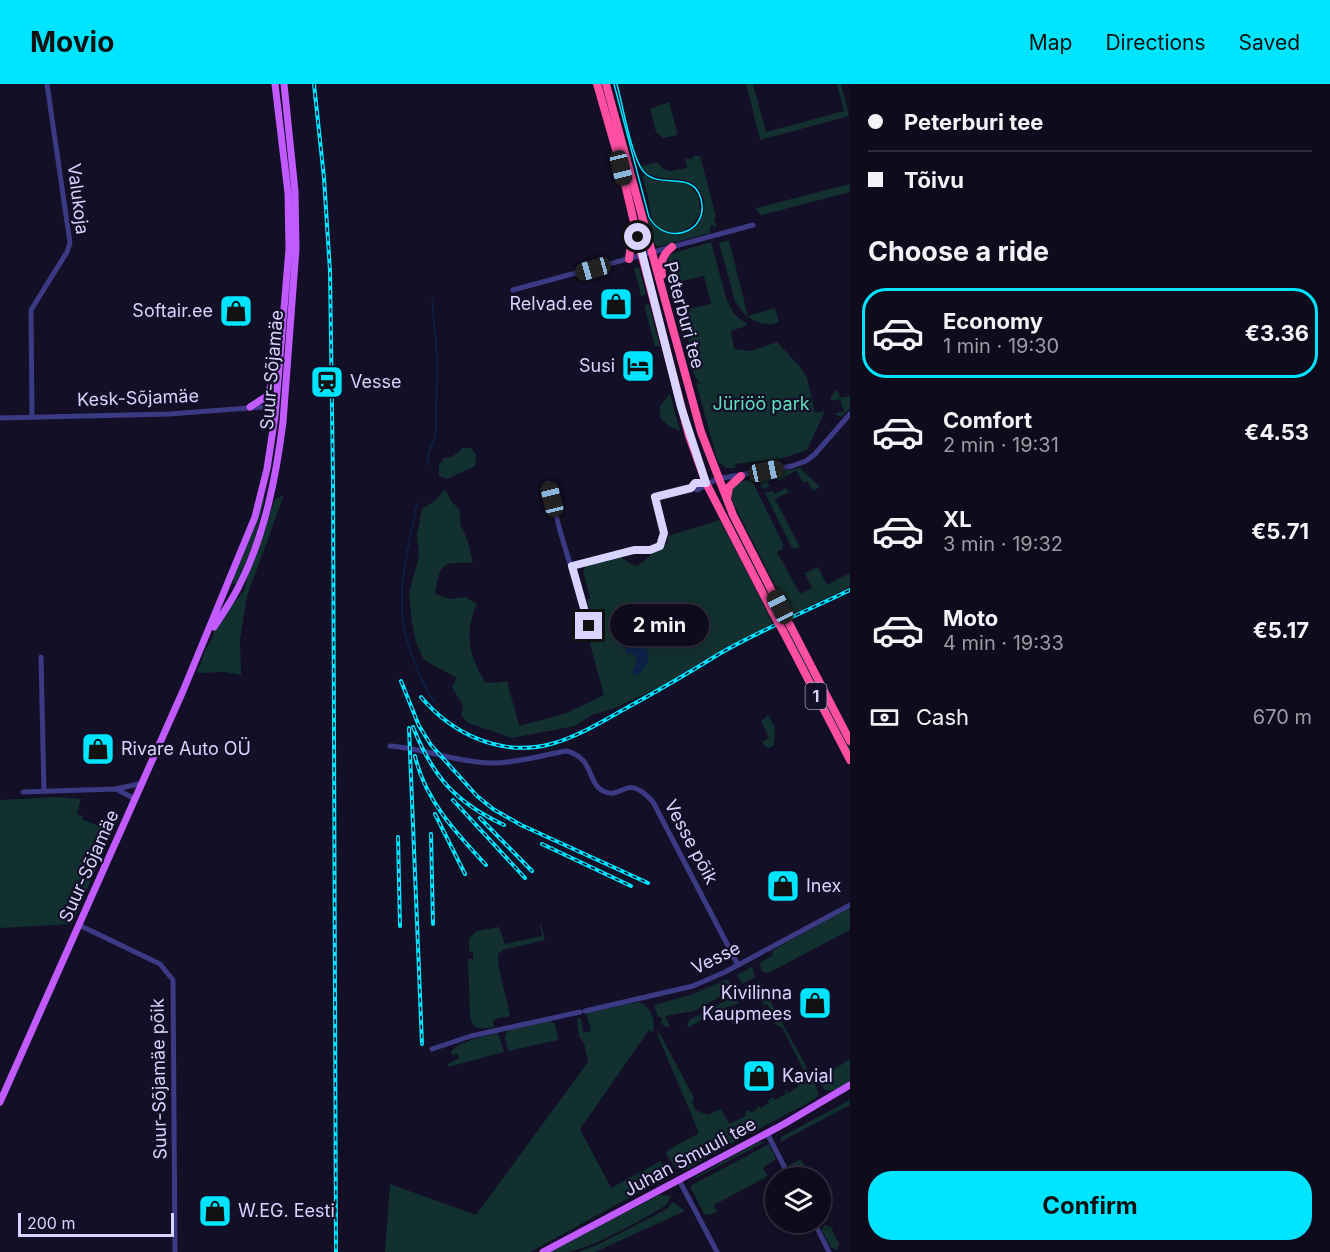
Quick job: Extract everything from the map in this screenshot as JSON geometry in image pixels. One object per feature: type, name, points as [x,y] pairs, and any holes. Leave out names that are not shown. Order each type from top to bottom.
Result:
[{"type":"highway","name":"Peterburi tee","points":[[597,84],[621,168],[687,426],[706,483],[850,741]]},
{"type":"highway","name":"Peterburi tee","points":[[606,84],[701,432],[717,479],[776,609]]},
{"type":"highway","points":[[629,259],[634,219]]},
{"type":"highway","points":[[665,300],[660,266],[664,254],[672,247]]},
{"type":"highway","points":[[726,500],[729,487],[741,476]]},
{"type":"highway","name":"Peterburi tee","points":[[787,629],[850,760]]},
{"type":"main road","name":"Suur-Sõjamäe","points":[[0,1102],[204,642],[255,518],[270,458],[280,361],[288,238],[287,182],[275,84]]},
{"type":"main road","name":"Suur-Sõjamäe","points":[[204,642],[236,591],[261,533],[280,446],[296,249],[295,191],[284,84]]},
{"type":"main road","points":[[250,406],[267,396],[280,361]]},
{"type":"main road","points":[[226,588],[236,591]]},
{"type":"main road","name":"Juhan Smuuli tee","points":[[543,1252],[767,1133],[850,1085]]},
{"type":"street","name":"Valukoja","points":[[32,417],[31,310],[67,252],[70,243],[47,84]]},
{"type":"street","points":[[513,290],[753,225]]},
{"type":"street","name":"Kesk-Sõjamäe","points":[[0,417],[169,414],[250,406],[285,406]]},
{"type":"street","points":[[572,566],[634,550],[650,550],[660,546],[664,533],[655,497],[691,488],[695,483],[706,483],[792,466],[811,458],[850,414]]},
{"type":"street","points":[[548,483],[589,626]]},
{"type":"street","points":[[41,657],[44,792]]},
{"type":"street","name":"Vesse põik","points":[[390,746],[410,747],[479,762],[497,762],[566,751],[575,753],[582,759],[599,788],[604,792],[614,794],[628,787],[637,788],[645,793],[659,812],[738,965]]},
{"type":"street","points":[[23,792],[116,789],[142,783]]},
{"type":"street","points":[[116,789],[135,799]]},
{"type":"street","name":"Vesse","points":[[432,1049],[471,1036],[693,986],[738,965],[850,905]]},
{"type":"street","name":"Suur-Sõjamäe põik","points":[[79,925],[160,964],[173,980],[176,1252]]},
{"type":"street","points":[[767,1133],[784,1167]]},
{"type":"street","points":[[679,1180],[717,1252]]},
{"type":"street","points":[[820,1233],[829,1252]]},
{"type":"green space","points":[[746,84],[753,84],[766,132],[844,111],[837,84],[841,84],[849,116],[760,140]]},
{"type":"green space","points":[[669,102],[678,135],[663,138],[656,132],[650,109]]},
{"type":"green space","points":[[694,156],[700,156],[717,227],[710,225],[710,233],[658,247],[654,243],[647,218],[657,229],[669,234],[680,234],[690,231],[698,224],[703,215],[704,205],[701,193],[695,185],[680,179],[655,176],[647,173],[641,166],[657,162],[663,169],[671,171],[687,168],[685,159],[692,159]]},
{"type":"green space","points":[[642,174],[655,181],[688,184],[698,196],[700,212],[691,226],[681,232],[668,232],[657,226],[652,216]]},
{"type":"green space","points":[[850,184],[850,192],[762,215],[756,208]]},
{"type":"green space","points":[[729,240],[748,316],[775,308],[779,322],[759,323],[748,317],[738,307],[719,243]]},
{"type":"green space","name":"Jüriöö park","points":[[711,242],[726,298],[734,314],[748,325],[731,331],[734,349],[751,351],[777,342],[807,378],[815,413],[825,411],[807,450],[780,459],[735,464],[736,468],[726,468],[718,462],[696,383],[701,384],[694,374],[692,354],[681,311],[711,304],[704,276],[673,283],[667,259],[671,254]]},
{"type":"green space","points":[[639,267],[646,294],[641,296],[634,268]]},
{"type":"green space","points":[[649,304],[660,346],[655,347],[644,305]]},
{"type":"green space","points":[[837,389],[840,398],[850,396],[850,409],[841,417],[835,414],[844,411],[840,399],[831,401]]},
{"type":"green space","points":[[670,394],[680,431],[669,426],[660,418],[660,406]]},
{"type":"green space","points":[[463,448],[471,448],[476,454],[475,466],[447,479],[439,476],[439,465],[444,458],[452,457]]},
{"type":"green space","points":[[800,468],[820,487],[813,491],[807,481],[803,483],[796,470],[779,481],[776,478],[768,482],[769,486],[765,489],[761,487],[760,480],[768,473]]},
{"type":"green space","points":[[746,480],[753,482],[783,544],[783,549],[777,552],[800,594],[812,588],[805,573],[818,567],[827,585],[850,573],[850,587],[790,615],[733,503],[731,490],[738,483]]},
{"type":"green space","points":[[786,488],[789,492],[775,499],[800,547],[794,549],[765,493],[772,491],[774,494]]},
{"type":"green space","points":[[445,489],[451,501],[459,509],[461,526],[473,563],[455,563],[444,566],[435,594],[451,599],[466,597],[477,604],[470,635],[475,663],[485,682],[507,681],[519,726],[564,714],[604,695],[590,644],[595,632],[583,571],[586,566],[620,557],[635,566],[638,565],[663,548],[668,536],[720,520],[773,623],[660,687],[612,709],[592,715],[575,726],[512,738],[468,723],[461,715],[463,706],[452,687],[457,678],[424,660],[416,642],[409,594],[419,556],[417,535],[422,509],[436,500]]},
{"type":"green space","points":[[715,490],[777,609],[776,609]]},
{"type":"green space","points":[[284,495],[247,596],[240,640],[241,675],[224,672],[199,673],[197,670],[213,637],[214,630],[245,590],[247,577],[275,499]]},
{"type":"green space","points":[[265,497],[254,542],[237,583],[233,584],[233,578]]},
{"type":"green space","points":[[788,629],[850,747],[850,752],[786,630]]},
{"type":"green space","points":[[768,715],[775,727],[774,745],[770,748],[762,742],[769,738],[761,721]]},
{"type":"green space","points":[[57,797],[81,799],[77,814],[83,816],[82,819],[112,832],[72,924],[0,928],[0,800]]},
{"type":"green space","points":[[850,909],[850,930],[768,973],[763,972],[759,963],[772,956],[773,950]]},
{"type":"green space","points":[[540,924],[545,940],[503,950],[498,954],[510,1016],[495,1019],[494,1027],[476,1027],[470,1016],[468,959],[473,959],[473,952],[469,951],[469,938],[477,931],[499,927],[505,944],[542,936]]},
{"type":"green space","points":[[752,967],[755,977],[742,984],[737,975]]},
{"type":"green space","points":[[728,979],[734,989],[694,1011],[665,1016],[670,1026],[665,1027],[660,1022],[663,1020],[658,1017],[654,1005],[690,995]]},
{"type":"green space","points":[[760,982],[819,1094],[815,1099],[686,1170],[676,1169],[666,1154],[668,1150],[699,1133],[658,1036],[659,1032],[694,1098],[692,1102],[696,1110],[707,1115],[721,1109],[729,1124],[746,1116],[745,1112],[756,1110],[758,1105],[760,1108],[769,1103],[768,1100],[773,1097],[775,1100],[786,1094],[786,1090],[788,1093],[798,1087],[797,1084],[805,1077],[782,1027],[774,1024],[776,1021],[767,1004],[763,1005],[765,1000],[758,987],[745,991]]},
{"type":"green space","points":[[735,996],[739,1003],[687,1028],[689,1020]]},
{"type":"green space","points":[[638,1002],[652,1014],[653,1033],[649,1030],[580,1129],[611,1188],[661,1161],[666,1171],[665,1178],[530,1252],[385,1252],[390,1184],[476,1215],[588,1062],[584,1043],[579,1036],[577,1019],[581,1018],[583,1033],[591,1031],[586,1013]]},
{"type":"green space","points":[[550,1021],[555,1024],[558,1040],[508,1051],[505,1037],[507,1031]]},
{"type":"green space","points":[[498,1033],[504,1052],[448,1067],[448,1064],[459,1058],[458,1054],[453,1055],[451,1052],[455,1048]]},
{"type":"green space","points":[[850,1059],[850,1080],[831,1090],[824,1089],[822,1077]]},
{"type":"green space","points":[[850,1100],[850,1105],[780,1142],[781,1137]]},
{"type":"green space","points":[[758,1142],[765,1142],[695,1177]]},
{"type":"green space","points":[[769,1144],[776,1159],[763,1168],[765,1178],[714,1205],[717,1211],[710,1215],[704,1214],[690,1186]]},
{"type":"green space","points":[[801,1159],[805,1167],[789,1167]]},
{"type":"green space","points":[[657,1196],[671,1196],[667,1204],[619,1232],[578,1250],[549,1252]]},
{"type":"green space","points":[[673,1202],[685,1211],[595,1252],[578,1252],[599,1244],[667,1209]]},
{"type":"green space","points":[[831,1227],[839,1244],[837,1250],[831,1248],[823,1233],[831,1233]]},
{"type":"water","points":[[640,637],[646,645],[649,659],[640,674],[634,676],[633,669],[637,664],[635,657],[631,653],[625,654],[626,649],[621,646],[627,640]]},
{"type":"waterway","points":[[429,466],[427,457],[436,434],[437,355],[432,299]]},
{"type":"waterway","points":[[417,503],[404,568],[402,607],[409,648],[425,687],[435,703]]},
{"type":"tram line","points":[[614,84],[649,217],[665,232],[684,232],[693,228],[702,211],[701,199],[697,190],[684,182],[659,180],[644,172],[635,156],[617,84]]},
{"type":"railway","points":[[314,84],[324,178],[330,271],[336,1252]]},
{"type":"railway","points":[[421,697],[448,722],[480,740],[515,747],[551,744],[587,730],[735,645],[850,590]]},
{"type":"railway","points":[[401,681],[419,726],[431,745],[477,796],[493,809],[521,825],[648,883]]},
{"type":"railway","points":[[413,727],[429,760],[448,786],[472,807],[504,825]]},
{"type":"railway","points":[[409,728],[422,1044]]},
{"type":"railway","points":[[415,756],[426,787],[443,815],[486,865]]},
{"type":"railway","points":[[453,800],[525,878]]},
{"type":"railway","points":[[435,814],[465,874]]},
{"type":"railway","points":[[480,818],[532,871]]},
{"type":"railway","points":[[431,834],[433,924]]},
{"type":"railway","points":[[398,837],[400,926]]},
{"type":"railway","points":[[542,844],[631,886]]},
{"type":"place","name":"Relvad.ee","points":[[616,304]]},
{"type":"place","name":"Softair.ee","points":[[236,311]]},
{"type":"place","name":"Susi","points":[[638,366]]},
{"type":"place","name":"Vesse","points":[[327,382]]},
{"type":"place","name":"Rivare Auto OÜ","points":[[98,749]]},
{"type":"place","name":"Inex","points":[[783,886]]},
{"type":"place","name":"Kivilinna Kaupmees","points":[[815,1003]]},
{"type":"place","name":"Kavial","points":[[759,1076]]},
{"type":"place","name":"W.EG. Eesti","points":[[215,1211]]},
{"type":"route","points":[[589,626],[572,566],[634,550],[650,550],[660,546],[664,533],[655,497],[691,488],[695,483],[706,483],[689,436],[638,237]]}]
